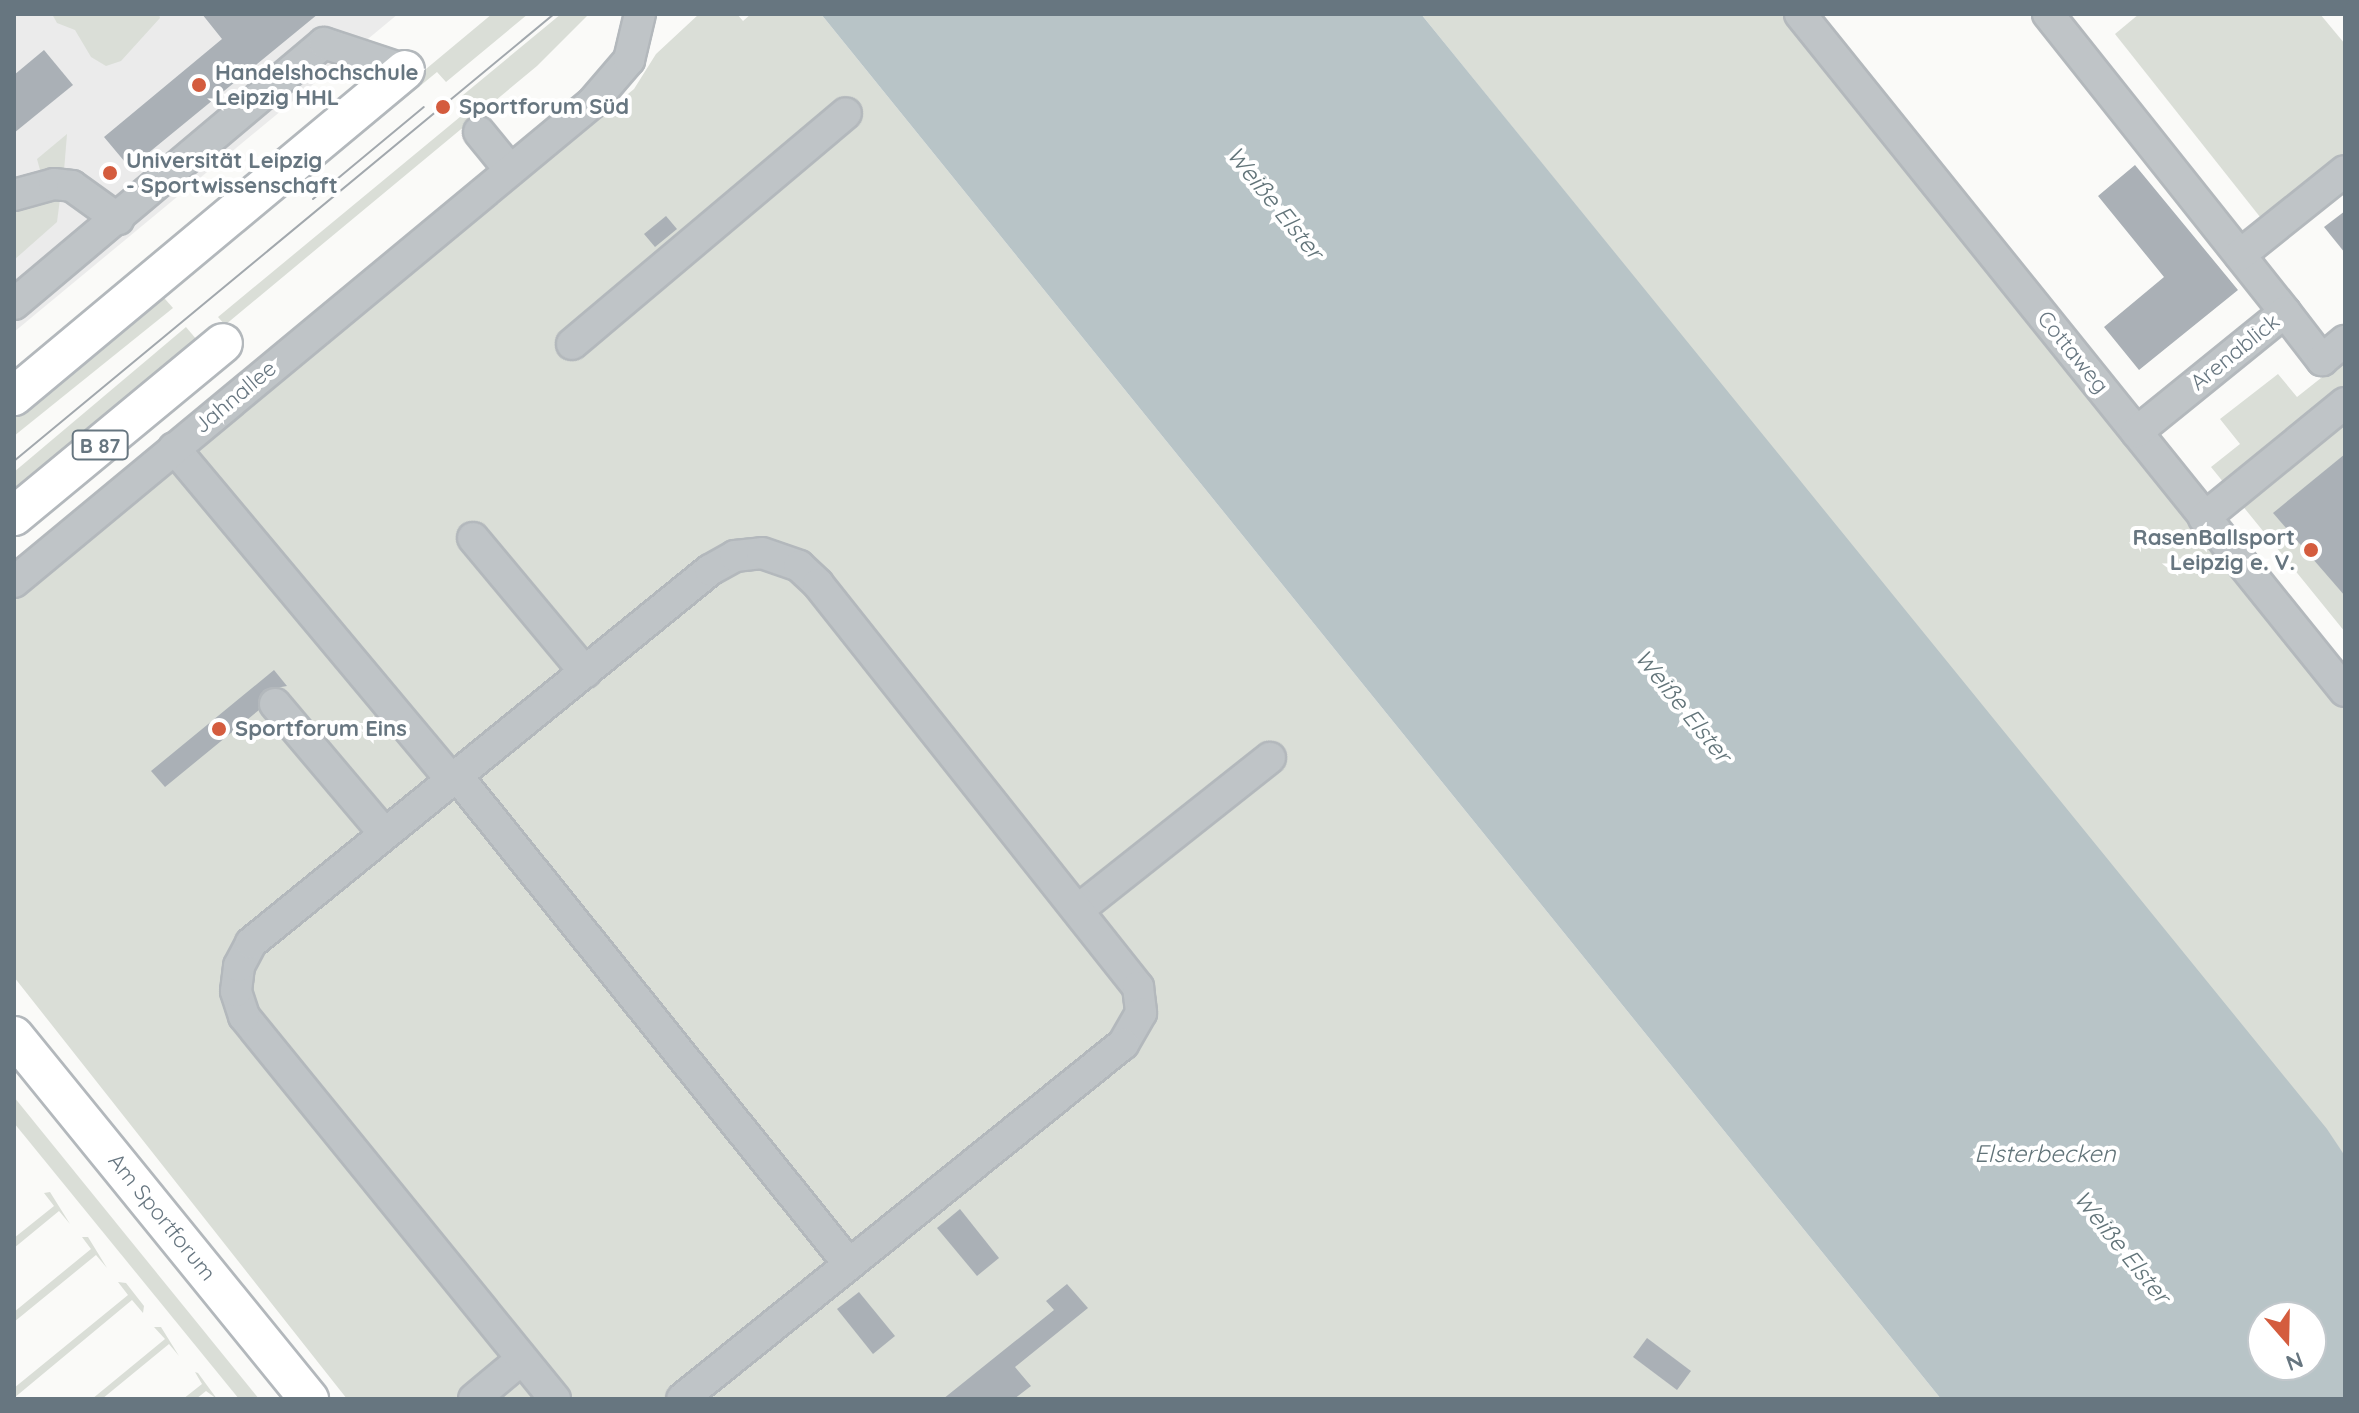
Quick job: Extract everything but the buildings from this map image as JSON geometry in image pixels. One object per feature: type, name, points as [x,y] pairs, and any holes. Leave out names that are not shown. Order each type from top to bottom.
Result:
[{"type":"main road","points":[[14,396],[405,70]]},
{"type":"main road","name":"B 87","points":[[14,516],[223,343]]},
{"type":"main road","name":"Am Sportforum","points":[[14,1036],[309,1399]]},
{"type":"street","name":"Jahnallee","points":[[14,582],[174,448],[466,223],[510,170],[592,103],[629,60],[640,14]]},
{"type":"street","name":"Cottaweg","points":[[1810,18],[2204,518],[2345,691]]},
{"type":"street","name":"Arenablick","points":[[2064,19],[2285,312],[2137,432]]},
{"type":"street","points":[[14,304],[324,43],[405,70]]},
{"type":"street","points":[[572,344],[846,113]]},
{"type":"street","points":[[479,132],[510,170]]},
{"type":"street","points":[[2240,255],[2345,171]]},
{"type":"street","points":[[14,195],[54,184],[72,186],[118,219]]},
{"type":"street","points":[[2285,312],[2322,360],[2345,341]]},
{"type":"street","points":[[2204,518],[2345,403]]},
{"type":"street","points":[[174,448],[454,778],[849,1264]]},
{"type":"street","points":[[473,538],[585,672]]},
{"type":"street","points":[[555,1399],[239,1004],[239,966],[251,943],[722,562],[762,553],[787,559],[809,574],[1138,987],[1141,1013],[1132,1035],[682,1399]]},
{"type":"street","points":[[275,704],[385,834]]},
{"type":"street","points":[[1078,910],[1270,758]]},
{"type":"street","points":[[474,1399],[522,1359]]},
{"type":"shaded area","name":"Universität Leipzig - Sportwissenschaft","points":[[14,14],[398,14],[14,332]]},
{"type":"shaded area","points":[[52,14],[159,14],[160,18],[121,61],[106,66],[91,57],[75,30],[57,23]]},
{"type":"shaded area","points":[[492,14],[528,14],[446,82],[437,72],[194,272],[186,269]]},
{"type":"shaded area","points":[[561,14],[589,14],[537,66],[225,325],[218,317],[466,112],[457,100]]},
{"type":"shaded area","points":[[699,14],[737,14],[743,21],[751,14],[821,14],[1941,1399],[347,1399],[14,977],[14,601],[634,89],[656,54]]},
{"type":"shaded area","points":[[1421,14],[1798,14],[2345,677],[2345,1156]]},
{"type":"shaded area","points":[[2139,14],[2320,14],[2345,44],[2345,156],[2264,222],[2115,34]]},
{"type":"shaded area","points":[[67,134],[64,171],[40,170],[37,159]]},
{"type":"shaded area","points":[[61,191],[57,222],[14,260],[14,201]]},
{"type":"shaded area","points":[[158,291],[173,308],[14,436],[14,412]]},
{"type":"shaded area","points":[[186,327],[202,346],[14,501],[14,472]]},
{"type":"shaded area","name":"RasenBallsport Leipzig e. V.","points":[[2345,359],[2345,632],[2211,467],[2240,444],[2220,419],[2278,374],[2297,397]]},
{"type":"shaded area","points":[[14,1097],[259,1399],[239,1399],[14,1123]]},
{"type":"shaded area","points":[[50,1192],[70,1224],[59,1211],[14,1248],[14,1238],[54,1206],[44,1193]]},
{"type":"shaded area","points":[[82,1237],[88,1237],[107,1268],[96,1255],[14,1322],[14,1312],[91,1249]]},
{"type":"shaded area","points":[[118,1282],[126,1283],[144,1306],[143,1313],[132,1300],[14,1398],[14,1388],[128,1295]]},
{"type":"shaded area","points":[[154,1327],[161,1327],[179,1356],[169,1344],[102,1399],[92,1399],[165,1339]]},
{"type":"shaded area","points":[[195,1372],[217,1399],[206,1391],[196,1399],[183,1399],[202,1384]]},
{"type":"water","name":"Elsterbecken","points":[[821,14],[1421,14],[2327,1129],[2345,1156],[2345,1399],[1941,1399]]},
{"type":"tram line","points":[[14,461],[554,14]]},
{"type":"tram line","points":[[313,199],[424,107]]},
{"type":"place","name":"Handelshochschule Leipzig HHL","points":[[199,85]]},
{"type":"place","name":"Sportforum Süd","points":[[443,107]]},
{"type":"place","name":"Universität Leipzig - Sportwissenschaft","points":[[110,173]]},
{"type":"place","name":"RasenBallsport Leipzig e. V.","points":[[2311,550]]},
{"type":"place","name":"Sportforum Eins","points":[[219,729]]},
{"type":"water label","name":"Weiße Elster","points":[[1275,203]]},
{"type":"water label","name":"Weiße Elster","points":[[1683,706]]},
{"type":"water label","name":"Weiße Elster","points":[[2122,1247]]}]
